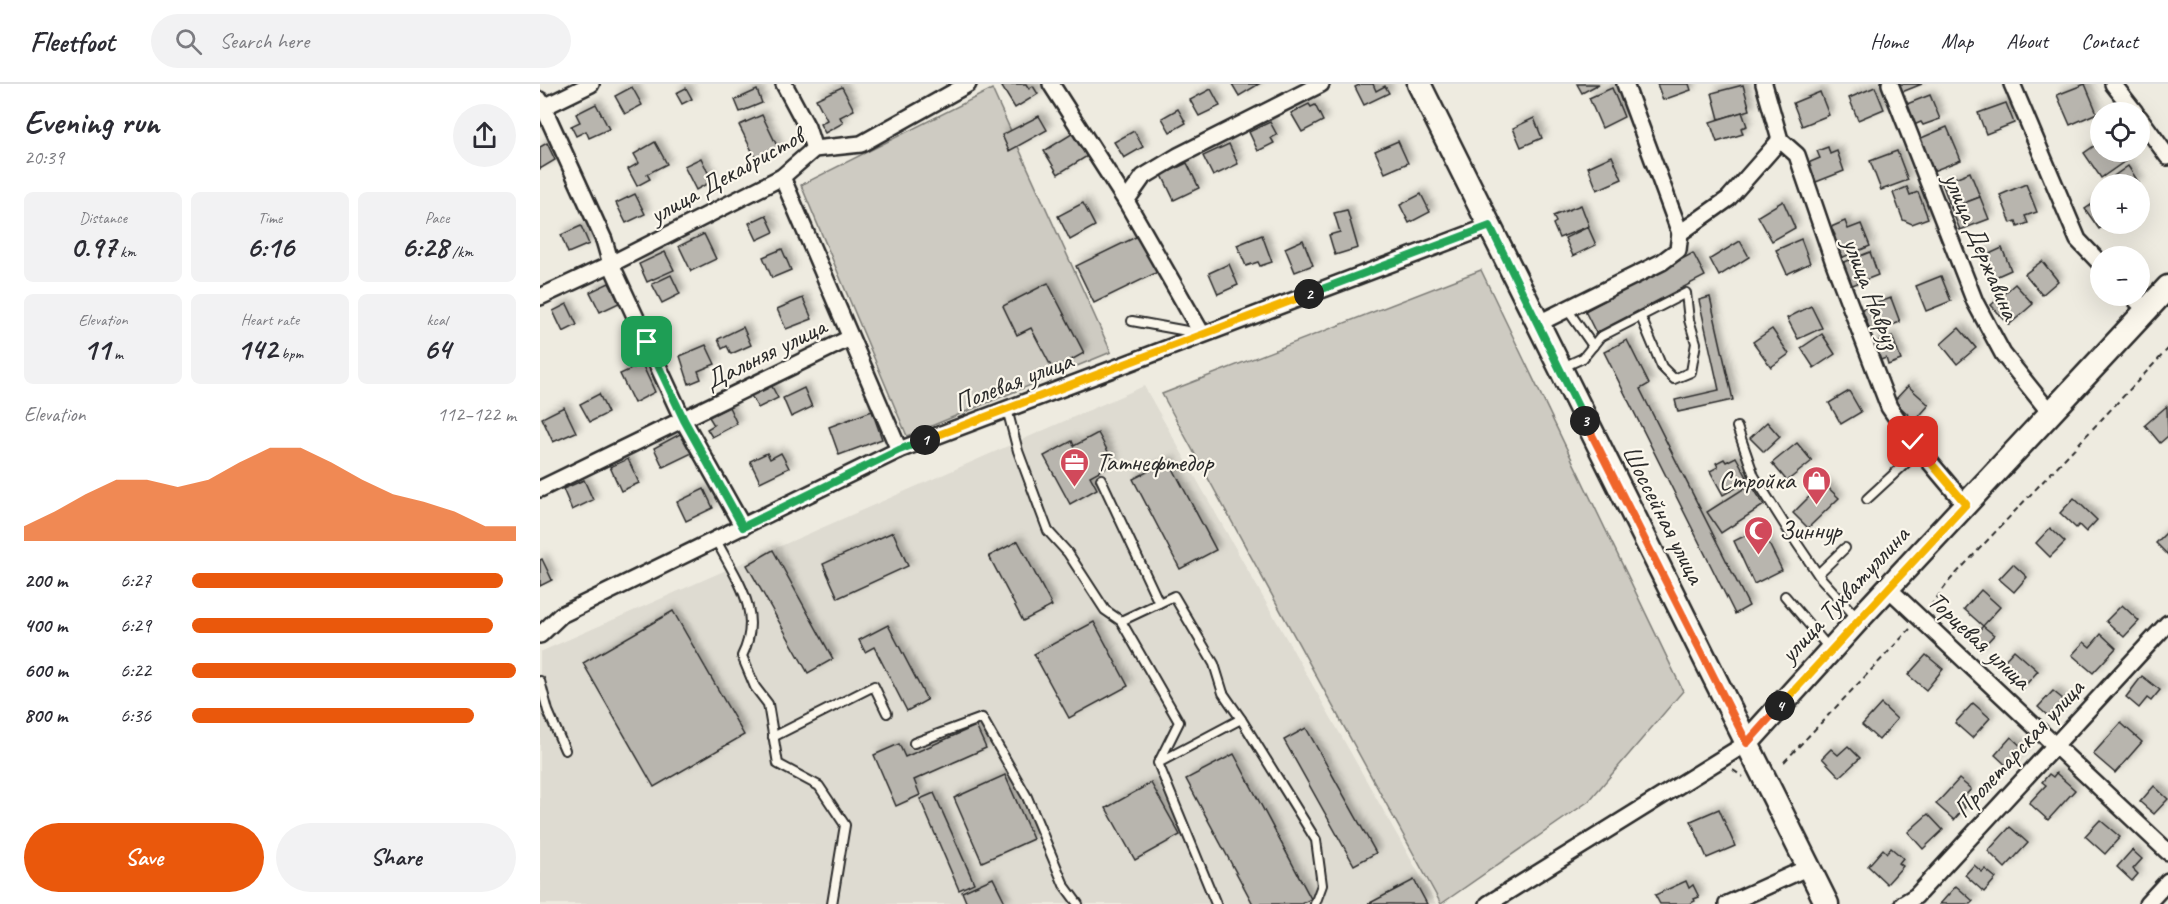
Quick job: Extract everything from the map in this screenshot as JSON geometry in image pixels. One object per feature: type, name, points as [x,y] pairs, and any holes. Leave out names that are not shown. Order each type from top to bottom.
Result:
[{"type":"main road","name":"Шоссейная улица","points":[[1419,84],[1827,904]]},
{"type":"main road","name":"улица Тухватуллина","points":[[2150,297],[2168,287]]},
{"type":"main road","name":"улица Тухватуллина","points":[[1747,743],[1858,619],[2051,414],[2137,306]]},
{"type":"street","points":[[591,84],[541,106],[604,240],[610,264],[684,420],[743,527]]},
{"type":"street","points":[[784,84],[807,127],[814,149]]},
{"type":"street","name":"улица Декабристов","points":[[540,297],[782,177],[814,149],[861,144],[968,84]]},
{"type":"street","points":[[1051,84],[1126,201],[1202,334]]},
{"type":"street","points":[[1126,201],[1143,177],[1178,156],[1322,84]]},
{"type":"street","points":[[1537,324],[1662,262],[1678,250],[1680,233],[1625,84]]},
{"type":"street","name":"улица Навруз","points":[[1764,84],[1780,140],[1797,154],[1834,263],[1889,407],[1920,450],[1966,504]]},
{"type":"street","name":"улица Державина","points":[[1890,84],[1976,302],[2003,354],[2051,414]]},
{"type":"street","points":[[2012,84],[2078,240],[2090,253]]},
{"type":"street","points":[[2113,84],[2127,102]]},
{"type":"street","points":[[2150,132],[2168,156]]},
{"type":"street","points":[[1680,233],[1728,199],[1780,140]]},
{"type":"street","name":"Дальняя улица","points":[[782,177],[899,450]]},
{"type":"street","name":"Полевая улица","points":[[540,635],[561,615],[899,450],[1490,226]]},
{"type":"street","name":"Дальняя улица","points":[[540,489],[850,338]]},
{"type":"street","name":"Торцевая улица","points":[[1888,588],[2168,852]]},
{"type":"street","name":"Пролетарская улица","points":[[1903,904],[1916,896],[2168,623]]},
{"type":"street","name":"улица Тухватуллина","points":[[1488,904],[1747,743]]},
{"type":"street","points":[[1727,904],[1809,867]]},
{"type":"street","points":[[2147,904],[2168,881]]},
{"type":"lane","points":[[1559,369],[1583,358],[1600,337],[1641,316],[1686,293],[1689,320],[1696,344],[1691,372],[1674,379],[1662,367],[1641,316]]},
{"type":"lane","points":[[1567,309],[1593,346]]},
{"type":"lane","points":[[1132,321],[1202,334]]},
{"type":"lane","points":[[1007,409],[1018,451],[1048,531],[1068,553],[1105,610],[1121,621],[1179,722],[1158,763],[1215,904]]},
{"type":"lane","points":[[1737,427],[1754,476],[1818,574],[1858,619]]},
{"type":"lane","points":[[1867,499],[1920,450]]},
{"type":"lane","points":[[1101,479],[1159,603]]},
{"type":"lane","points":[[716,540],[747,602],[752,622],[748,644],[742,656],[755,687],[768,704],[778,764],[819,786],[845,825],[831,904]]},
{"type":"lane","points":[[1818,574],[1845,548]]},
{"type":"lane","points":[[1121,621],[1174,596],[1214,664],[1223,693],[1316,840],[1322,885],[1315,904]]},
{"type":"lane","points":[[1785,596],[1831,650]]},
{"type":"lane","points":[[540,681],[548,711],[565,750]]},
{"type":"lane","points":[[773,737],[874,686],[887,713]]},
{"type":"lane","points":[[914,743],[982,718],[1027,797],[1064,885],[1078,904]]},
{"type":"lane","points":[[1158,763],[1241,719]]},
{"type":"path","points":[[1784,762],[1920,618],[1950,580],[2168,349]]},
{"type":"shaded area","points":[[992,89],[1111,352],[907,436],[801,185]]},
{"type":"shaded area","points":[[1481,270],[1683,691],[1589,801],[1441,904],[1162,394]]},
{"type":"shaded area","points":[[1144,386],[1436,904],[540,904],[540,652]]},
{"type":"building","points":[[1006,84],[1026,84],[1029,89],[1033,86],[1038,94],[1015,108],[1002,87]]},
{"type":"building","points":[[1232,84],[1259,84],[1239,96]]},
{"type":"building","points":[[1361,84],[1373,84],[1376,91],[1385,86],[1389,93],[1364,105],[1355,87]]},
{"type":"building","points":[[1577,84],[1599,84],[1582,93]]},
{"type":"building","points":[[1657,84],[1689,84],[1691,90],[1663,100]]},
{"type":"building","points":[[1898,84],[1922,84],[1902,92]]},
{"type":"building","points":[[2085,84],[2092,102],[2090,102],[2090,116],[2070,125],[2057,95]]},
{"type":"building","points":[[1743,85],[1750,110],[1719,119],[1712,93]]},
{"type":"building","points":[[632,87],[642,105],[625,114],[615,96]]},
{"type":"building","points":[[842,87],[854,110],[840,117],[843,123],[825,133],[820,124],[827,120],[816,99]]},
{"type":"building","points":[[1875,87],[1884,109],[1858,120],[1849,98]]},
{"type":"building","points":[[686,88],[692,99],[682,104],[676,93]]},
{"type":"building","points":[[1612,88],[1624,117],[1602,128],[1589,98]]},
{"type":"building","points":[[1211,89],[1220,106],[1199,116],[1190,100]]},
{"type":"building","points":[[757,90],[762,103],[740,112],[735,100]]},
{"type":"building","points":[[1820,92],[1829,115],[1802,126],[1793,103]]},
{"type":"building","points":[[1930,95],[1940,119],[1923,125],[1921,122],[1914,125],[1907,104]]},
{"type":"building","points":[[2006,103],[2014,123],[1986,134],[1978,113]]},
{"type":"building","points":[[596,104],[609,129],[589,138],[586,131],[576,136],[571,126],[580,122],[576,114]]},
{"type":"building","points":[[1309,104],[1311,107],[1315,105],[1323,121],[1302,132],[1291,113]]},
{"type":"building","points":[[1178,109],[1186,123],[1170,132],[1162,118]]},
{"type":"building","points":[[1742,112],[1747,126],[1741,128],[1743,134],[1717,142],[1710,122]]},
{"type":"building","points":[[762,115],[778,148],[756,159],[739,125]]},
{"type":"building","points":[[1039,116],[1047,130],[1009,151],[1002,135]]},
{"type":"building","points":[[1534,118],[1542,138],[1521,147],[1513,128]]},
{"type":"building","points":[[1270,122],[1277,135],[1271,138],[1274,143],[1258,151],[1249,132]]},
{"type":"building","points":[[1947,127],[1961,160],[1933,171],[1919,139]]},
{"type":"building","points":[[1134,131],[1143,147],[1124,158],[1114,142]]},
{"type":"building","points":[[1075,132],[1089,155],[1058,174],[1044,151]]},
{"type":"building","points":[[1398,141],[1408,163],[1385,173],[1375,151]]},
{"type":"building","points":[[655,142],[667,164],[647,174],[650,179],[637,186],[628,169],[639,163],[634,154]]},
{"type":"building","points":[[547,143],[555,160],[540,169],[540,147]]},
{"type":"building","points":[[1229,144],[1238,164],[1213,176],[1203,156]]},
{"type":"building","points":[[1828,147],[1830,154],[1837,151],[1844,171],[1816,182],[1808,163],[1820,158],[1817,151]]},
{"type":"building","points":[[2090,149],[2090,162],[2084,153]]},
{"type":"building","points":[[1897,151],[1908,180],[1881,190],[1870,161]]},
{"type":"building","points":[[1612,156],[1622,179],[1597,190],[1588,167]]},
{"type":"building","points":[[701,158],[712,181],[696,190],[684,166]]},
{"type":"building","points":[[2090,162],[2124,162],[2107,174],[2098,174]]},
{"type":"building","points":[[1187,163],[1199,188],[1174,200],[1162,175]]},
{"type":"building","points":[[2128,166],[2133,174],[2117,174]]},
{"type":"building","points":[[1970,172],[1980,197],[1951,208],[1942,183]]},
{"type":"building","points":[[2026,184],[2037,212],[2025,216],[2028,223],[2018,227],[2016,221],[2011,223],[2000,195]]},
{"type":"building","points":[[1907,187],[1910,195],[1918,192],[1928,218],[1912,224],[1903,220],[1893,193]]},
{"type":"building","points":[[635,194],[645,214],[626,223],[616,203]]},
{"type":"building","points":[[1421,194],[1430,212],[1409,223],[1400,205]]},
{"type":"building","points":[[1980,197],[1989,219],[1960,230],[1951,208]]},
{"type":"building","points":[[1783,201],[1795,228],[1772,241],[1758,216]]},
{"type":"building","points":[[1083,203],[1095,226],[1070,240],[1058,216]]},
{"type":"building","points":[[1581,205],[1589,226],[1559,238],[1553,224],[1556,222],[1553,216]]},
{"type":"building","points":[[2090,206],[2090,216],[2085,209]]},
{"type":"building","points":[[1347,210],[1358,248],[1335,255],[1329,235],[1340,232],[1334,213]]},
{"type":"building","points":[[766,215],[774,232],[757,240],[749,223]]},
{"type":"building","points":[[1845,221],[1848,229],[1861,224],[1870,246],[1841,258],[1832,237],[1835,235],[1831,227]]},
{"type":"building","points":[[581,226],[589,244],[568,253],[561,235]]},
{"type":"building","points":[[1588,227],[1596,245],[1573,256],[1565,238]]},
{"type":"building","points":[[704,234],[716,259],[691,271],[679,246]]},
{"type":"building","points":[[1142,234],[1160,271],[1094,303],[1076,266]]},
{"type":"building","points":[[1262,235],[1272,262],[1260,266],[1258,262],[1246,266],[1237,245]]},
{"type":"building","points":[[1801,239],[1810,263],[1787,274],[1776,250]]},
{"type":"building","points":[[1303,240],[1313,265],[1295,272],[1285,248]]},
{"type":"building","points":[[1740,241],[1749,257],[1719,276],[1710,259]]},
{"type":"building","points":[[2002,248],[2011,270],[1991,279],[1979,253],[1983,251],[1985,256]]},
{"type":"building","points":[[782,249],[791,270],[772,278],[763,257]]},
{"type":"building","points":[[665,252],[674,270],[647,282],[639,264]]},
{"type":"building","points":[[1870,252],[1878,275],[1850,286],[1842,263]]},
{"type":"building","points":[[1693,253],[1705,276],[1596,333],[1585,311]]},
{"type":"building","points":[[2042,261],[2058,281],[2042,295],[2025,274]]},
{"type":"building","points":[[1229,264],[1238,285],[1218,294],[1209,273]]},
{"type":"building","points":[[671,275],[680,294],[662,303],[652,284]]},
{"type":"building","points":[[1941,276],[1951,301],[1926,311],[1916,286]]},
{"type":"building","points":[[609,283],[619,303],[600,312],[590,292]]},
{"type":"building","points":[[1048,283],[1084,353],[1053,370],[1031,328],[1017,335],[1003,306]]},
{"type":"building","points":[[2015,284],[2033,304],[2009,325],[1991,305]]},
{"type":"building","points":[[1710,297],[1733,400],[1678,412],[1675,400],[1719,390],[1699,300]]},
{"type":"building","points":[[803,298],[812,319],[786,329],[777,309]]},
{"type":"building","points":[[1891,298],[1900,322],[1871,333],[1862,309]]},
{"type":"building","points":[[567,304],[577,325],[563,332],[553,311]]},
{"type":"building","points":[[1811,306],[1822,328],[1798,339],[1787,318]]},
{"type":"building","points":[[743,327],[751,345],[731,354],[727,346],[722,349],[718,339]]},
{"type":"building","points":[[1959,328],[1976,348],[1957,364],[1941,344]]},
{"type":"building","points":[[1772,329],[1789,354],[1771,367],[1753,342]]},
{"type":"building","points":[[1822,334],[1835,354],[1814,368],[1801,348]]},
{"type":"building","points":[[1892,336],[1901,360],[1888,365],[1886,358],[1878,361],[1871,344]]},
{"type":"building","points":[[1627,340],[1649,384],[1640,389],[1749,606],[1735,614],[1604,352]]},
{"type":"building","points":[[706,345],[715,364],[698,371],[701,379],[689,384],[680,356]]},
{"type":"building","points":[[642,364],[655,392],[634,403],[620,374]]},
{"type":"building","points":[[769,381],[778,398],[758,408],[749,392]]},
{"type":"building","points":[[1908,386],[1929,405],[1915,421],[1894,401]]},
{"type":"building","points":[[804,388],[812,407],[791,417],[783,398]]},
{"type":"building","points":[[1849,391],[1861,412],[1841,424],[1829,403]]},
{"type":"building","points":[[599,394],[608,413],[590,422],[580,404]]},
{"type":"building","points":[[2167,406],[2168,436],[2160,443],[2145,425]]},
{"type":"building","points":[[564,407],[576,432],[553,442],[542,418]]},
{"type":"building","points":[[729,407],[737,424],[712,437],[707,429],[714,425],[709,417]]},
{"type":"building","points":[[872,411],[882,439],[839,455],[829,427]]},
{"type":"building","points":[[1767,422],[1780,437],[1764,452],[1750,438]]},
{"type":"building","points":[[682,433],[692,453],[663,467],[654,448]]},
{"type":"building","points":[[1098,433],[1114,463],[1090,476],[1097,489],[1070,504],[1044,456],[1072,441],[1074,446]]},
{"type":"building","points":[[1797,443],[1812,461],[1787,481],[1772,463]]},
{"type":"building","points":[[767,453],[770,459],[781,453],[789,468],[760,482],[750,461]]},
{"type":"building","points":[[1736,457],[1749,481],[1723,495],[1710,471],[1718,467],[1716,463],[1724,459],[1726,462]]},
{"type":"building","points":[[628,459],[639,483],[621,491],[610,467]]},
{"type":"building","points":[[1169,461],[1216,550],[1180,569],[1133,479]]},
{"type":"building","points":[[584,480],[593,500],[572,510],[563,489]]},
{"type":"building","name":"Стройка","points":[[1823,483],[1839,498],[1808,528],[1793,513]]},
{"type":"building","points":[[1751,484],[1764,505],[1721,533],[1707,512]]},
{"type":"building","points":[[704,489],[713,508],[686,521],[677,502]]},
{"type":"building","points":[[2074,498],[2097,520],[2086,532],[2079,525],[2076,528],[2060,513]]},
{"type":"building","name":"Зиннур","points":[[1761,528],[1782,570],[1754,584],[1734,541]]},
{"type":"building","points":[[2050,528],[2065,542],[2050,557],[2036,543]]},
{"type":"building","points":[[2168,531],[2168,555],[2156,543]]},
{"type":"building","points":[[893,532],[908,566],[838,598],[823,564]]},
{"type":"building","points":[[1018,541],[1052,606],[1023,621],[989,556]]},
{"type":"building","points":[[773,550],[833,659],[808,673],[747,565]]},
{"type":"building","points":[[542,559],[552,580],[540,586],[540,560]]},
{"type":"building","points":[[2013,564],[2027,577],[2014,592],[1999,579]]},
{"type":"building","points":[[1981,590],[2000,607],[1983,626],[1964,609]]},
{"type":"building","points":[[2122,605],[2139,621],[2124,637],[2106,621]]},
{"type":"building","points":[[673,611],[744,735],[654,787],[583,663]]},
{"type":"building","points":[[1094,622],[1128,686],[1069,718],[1034,654]]},
{"type":"building","points":[[888,625],[927,700],[907,711],[874,647],[865,652],[859,640]]},
{"type":"building","points":[[1983,626],[1994,635],[1980,650],[1970,640]]},
{"type":"building","points":[[2101,634],[2116,648],[2093,673],[2072,655],[2084,642],[2090,647]]},
{"type":"building","points":[[2014,650],[2038,671],[2022,689],[2001,670],[2006,665],[2003,662]]},
{"type":"building","points":[[1926,655],[1943,669],[1926,690],[1908,675]]},
{"type":"building","points":[[2142,676],[2160,690],[2151,701],[2147,698],[2139,708],[2126,697]]},
{"type":"building","points":[[2053,691],[2064,700],[2049,717],[2038,707]]},
{"type":"building","points":[[1973,703],[1990,718],[1972,738],[1955,723]]},
{"type":"building","points":[[1881,704],[1897,719],[1879,740],[1862,725]]},
{"type":"building","points":[[2121,723],[2142,742],[2115,773],[2093,754]]},
{"type":"building","points":[[976,726],[986,748],[914,780],[920,795],[896,806],[874,755],[899,744],[905,757]]},
{"type":"building","points":[[1306,728],[1376,853],[1354,865],[1284,740]]},
{"type":"building","points":[[2011,737],[2025,750],[2009,768],[1995,755]]},
{"type":"building","points":[[1848,746],[1860,758],[1840,777],[1822,758],[1831,749],[1838,755]]},
{"type":"building","points":[[1234,754],[1311,899],[1301,904],[1253,904],[1186,779]]},
{"type":"building","points":[[2056,773],[2075,790],[2048,820],[2029,803],[2046,785],[2042,782],[2049,774],[2053,777]]},
{"type":"building","points":[[1005,775],[1033,839],[982,862],[954,798]]},
{"type":"building","points":[[1959,779],[1971,789],[1960,802],[1965,807],[1954,820],[1936,804]]},
{"type":"building","points":[[1151,783],[1180,835],[1135,860],[1106,808]]},
{"type":"building","points":[[2154,786],[2168,799],[2154,814],[2140,802]]},
{"type":"building","points":[[934,793],[974,883],[959,890],[920,799]]},
{"type":"building","points":[[1719,809],[1735,846],[1707,858],[1691,821]]},
{"type":"building","points":[[1928,814],[1943,830],[1923,849],[1908,832]]},
{"type":"building","points":[[2100,820],[2120,837],[2105,854],[2085,836]]},
{"type":"building","points":[[2010,827],[2028,843],[2005,868],[1988,851]]},
{"type":"building","points":[[1891,848],[1903,858],[1899,863],[1903,866],[1887,884],[1868,866],[1883,849],[1887,853]]},
{"type":"building","points":[[2132,850],[2142,859],[2133,869],[2138,874],[2132,881],[2117,867]]},
{"type":"building","points":[[1974,865],[1982,872],[1985,869],[1996,878],[1984,892],[1965,875]]},
{"type":"building","points":[[993,878],[1006,904],[967,904],[962,892]]},
{"type":"building","points":[[1414,880],[1427,904],[1368,904]]},
{"type":"building","points":[[1686,881],[1689,888],[1693,885],[1699,897],[1694,899],[1695,901],[1689,904],[1660,904],[1655,895]]},
{"type":"building","points":[[1956,886],[1973,901],[1970,904],[1940,904]]},
{"type":"place","name":"Татнефтедор","points":[[1075,488]]},
{"type":"place","name":"Стройка","points":[[1816,506]]},
{"type":"place","name":"Зиннур","points":[[1758,556]]},
{"type":"route","points":[[647,342],[684,420],[743,527],[899,450],[1490,226],[1509,269],[1747,743],[1858,619],[1966,504],[1913,442]]}]
